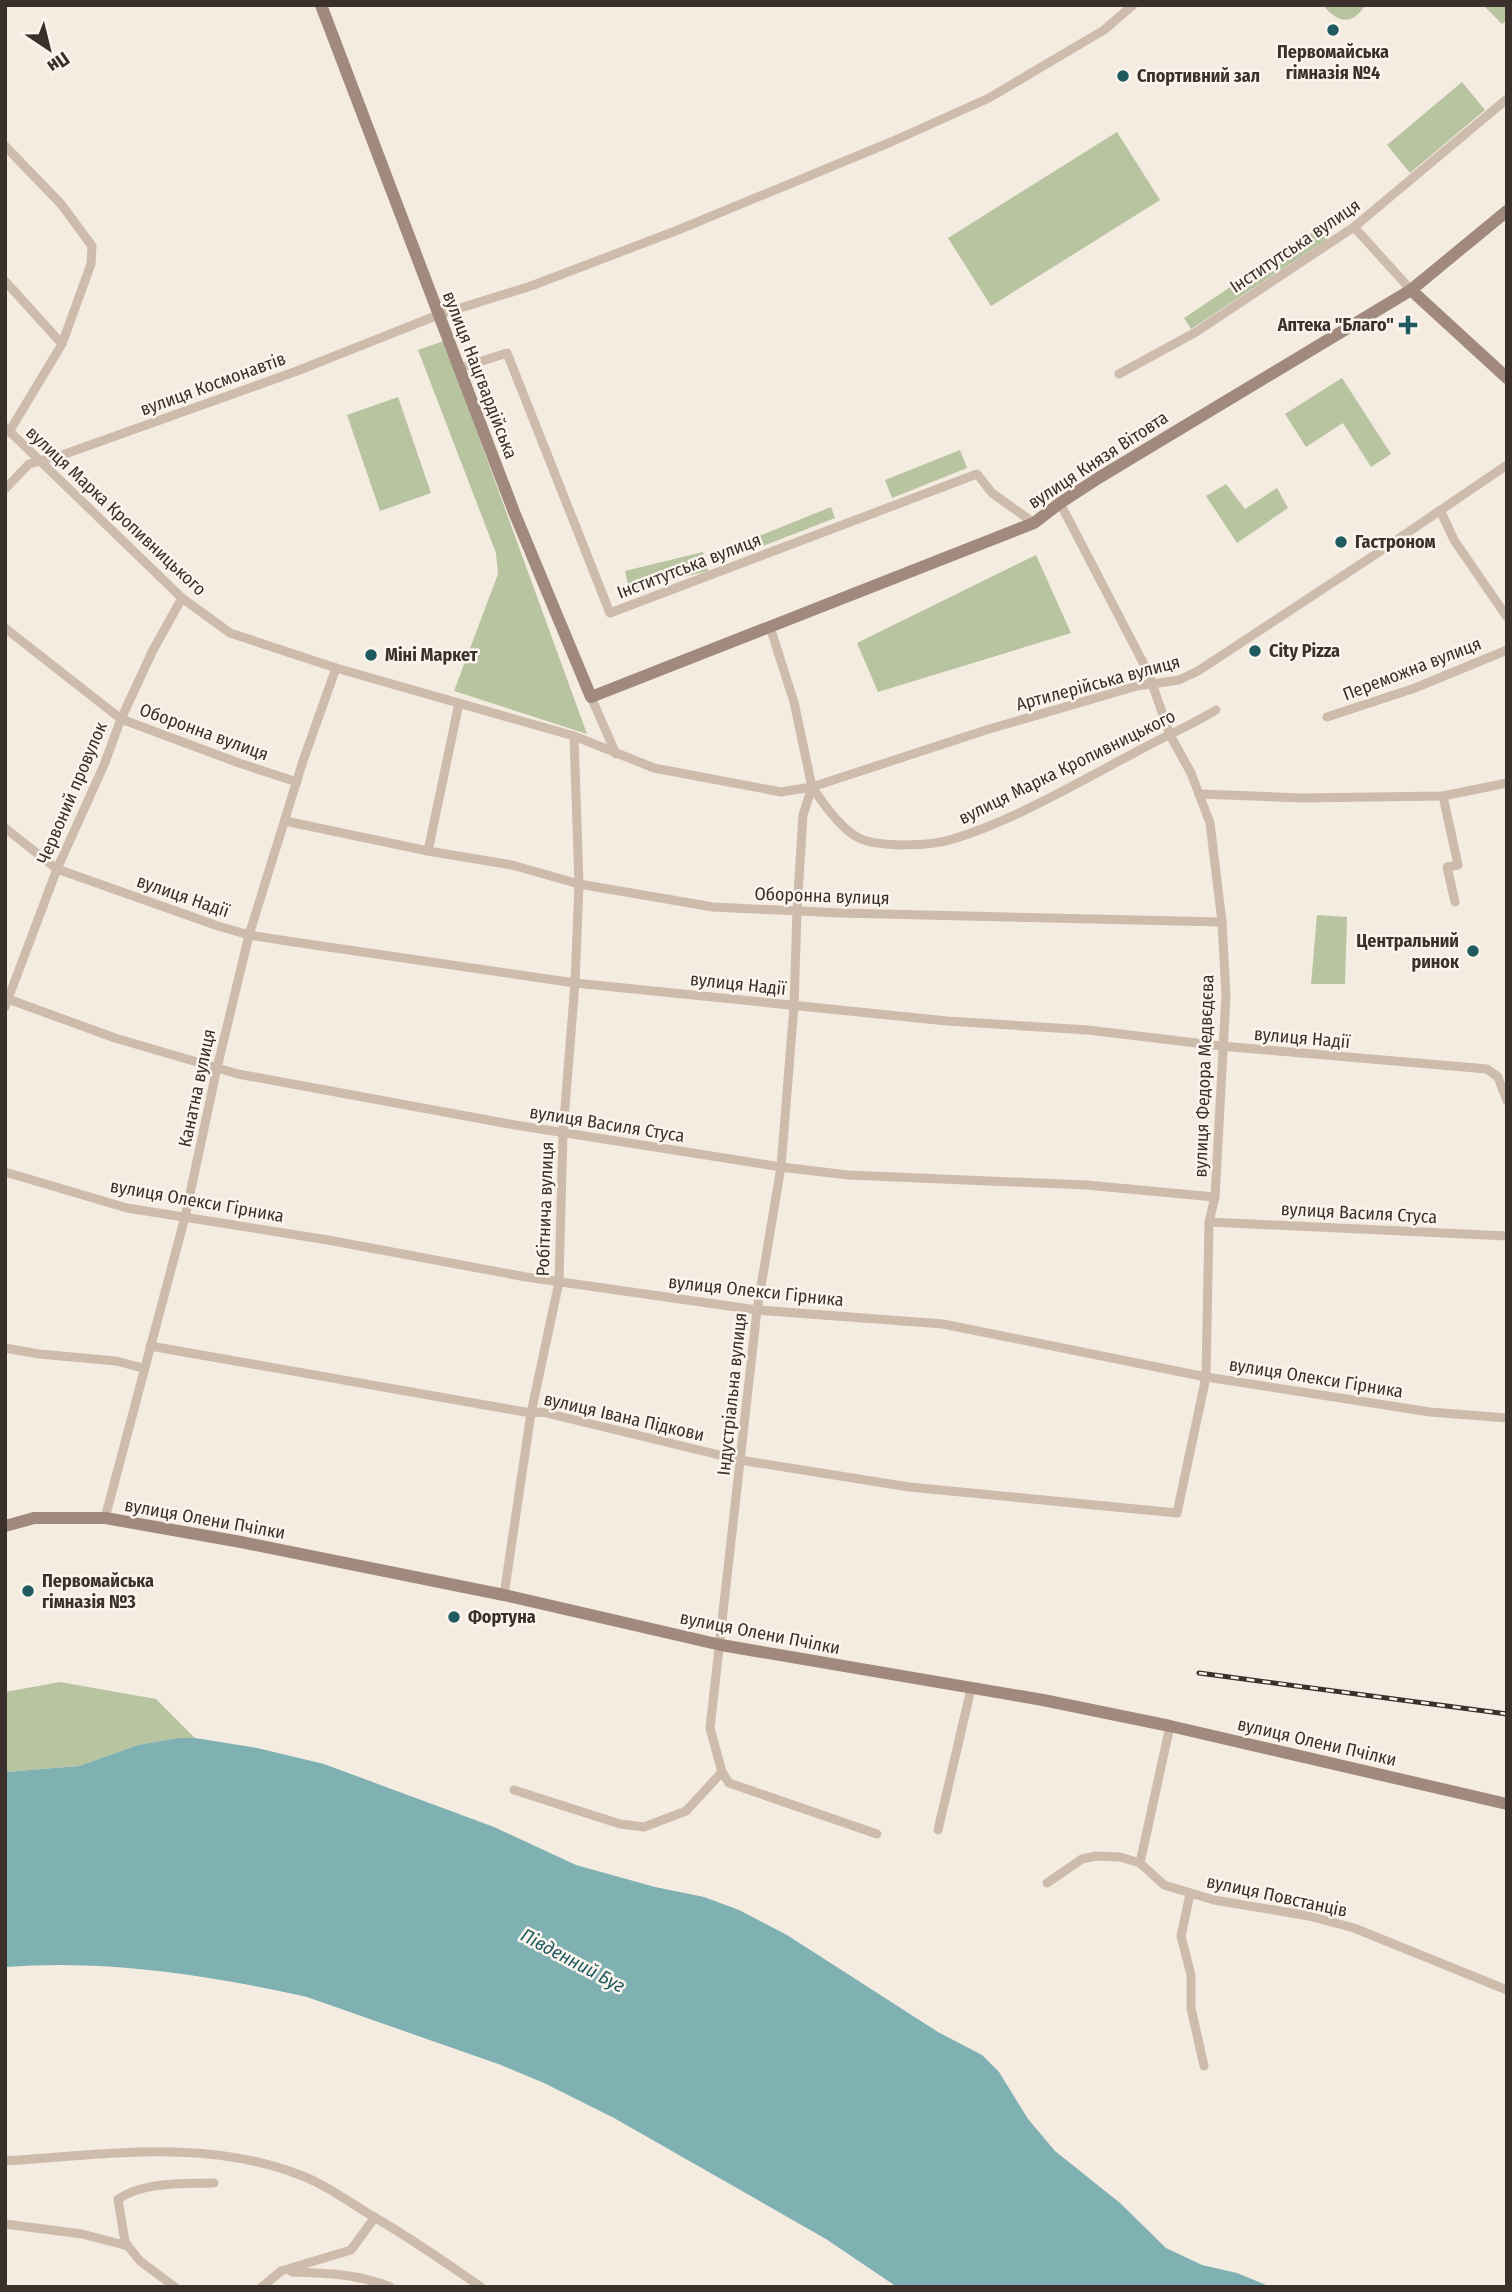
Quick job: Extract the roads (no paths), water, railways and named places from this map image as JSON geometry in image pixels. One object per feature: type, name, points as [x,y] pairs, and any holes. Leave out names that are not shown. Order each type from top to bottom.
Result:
[{"type":"street","name":"вулиця Нацгвардійська","points":[[321,5],[514,512],[616,754]]},
{"type":"street","name":"вулиця Космонавтів","points":[[5,489],[29,464],[296,371],[438,315],[544,281],[916,131],[989,98],[1104,30],[1133,5]]},
{"type":"street","name":"Інститутська вулиця","points":[[1119,374],[1196,332],[1354,228],[1507,99]]},
{"type":"street","points":[[5,146],[61,204],[92,246],[91,264],[62,344],[7,430]]},
{"type":"street","name":"вулиця Князя Вітовта","points":[[591,697],[1034,523],[1060,503],[1237,393],[1411,290],[1507,211]]},
{"type":"street","points":[[1354,228],[1411,290],[1507,378]]},
{"type":"street","points":[[5,281],[62,344]]},
{"type":"street","name":"Інститутська вулиця","points":[[460,368],[507,353],[610,613],[977,474],[992,493],[1034,523]]},
{"type":"street","name":"вулиця Марка Кропивницького","points":[[7,430],[182,598],[230,633],[336,668],[574,736],[654,768],[781,792],[812,788],[822,803],[859,838],[894,844],[915,844],[950,840],[981,829],[1055,794],[1216,710]]},
{"type":"street","name":"Артилерійська вулиця","points":[[812,788],[986,730],[1152,683],[1179,680],[1198,671],[1507,464]]},
{"type":"street","name":"вулиця Федора Медвєдєва","points":[[1060,503],[1152,683],[1170,735],[1201,794],[1210,823],[1222,922],[1226,996],[1215,1197],[1209,1222],[1206,1377],[1177,1513]]},
{"type":"street","points":[[1440,510],[1454,540],[1507,617]]},
{"type":"street","name":"Червоний провулок","points":[[7,1003],[57,869],[104,765],[121,719],[153,650],[182,598]]},
{"type":"street","points":[[770,627],[794,702],[812,788]]},
{"type":"street","name":"Оборонна вулиця","points":[[5,628],[121,719],[297,782]]},
{"type":"street","name":"Переможна вулиця","points":[[1327,717],[1415,688],[1507,650]]},
{"type":"street","name":"Канатна вулиця","points":[[105,1518],[185,1217],[249,935],[336,668]]},
{"type":"street","points":[[428,851],[459,703]]},
{"type":"street","name":"Робітнича вулиця","points":[[504,1595],[531,1413],[559,1282],[563,1132],[575,983],[579,884],[574,736]]},
{"type":"street","points":[[1201,794],[1349,798],[1443,796],[1507,783]]},
{"type":"street","name":"Індустріальна вулиця","points":[[722,1772],[710,1728],[757,1310],[781,1167],[794,1006],[803,815],[812,788]]},
{"type":"street","points":[[1443,796],[1458,864],[1447,867],[1455,902]]},
{"type":"street","name":"Оборонна вулиця","points":[[285,821],[428,851],[512,865],[579,884],[713,907],[1222,922]]},
{"type":"street","name":"вулиця Надії","points":[[5,828],[57,869],[249,935],[575,983],[947,1021],[1088,1030],[1222,1046],[1487,1069],[1501,1082],[1507,1101]]},
{"type":"street","name":"вулиця Василя Стуса","points":[[7,1003],[238,1074],[563,1132],[781,1167],[861,1175],[1086,1185],[1215,1197]]},
{"type":"street","name":"вулиця Олекси Гірника","points":[[5,1172],[127,1208],[559,1282],[757,1310],[943,1324],[1206,1377],[1430,1412],[1507,1418]]},
{"type":"street","name":"вулиця Василя Стуса","points":[[1209,1222],[1507,1236]]},
{"type":"street","name":"вулиця Івана Підкови","points":[[150,1346],[531,1413],[542,1412],[740,1460],[909,1487],[1177,1513]]},
{"type":"street","points":[[5,1348],[116,1361],[144,1368]]},
{"type":"street","name":"вулиця Олени Пчілки","points":[[5,1525],[34,1518],[105,1518],[241,1542],[504,1595],[721,1645],[1043,1700],[1170,1726],[1507,1804]]},
{"type":"street","points":[[938,1830],[971,1689]]},
{"type":"street","points":[[1047,1883],[1070,1865],[1089,1857],[1120,1857],[1140,1863],[1170,1726]]},
{"type":"street","points":[[514,1790],[620,1824],[644,1826],[686,1811],[722,1772],[729,1783],[877,1834]]},
{"type":"street","name":"вулиця Повстанців","points":[[1140,1863],[1164,1885],[1190,1894],[1309,1916],[1354,1928],[1507,1990]]},
{"type":"street","points":[[1190,1894],[1181,1936],[1191,1976],[1191,2008],[1204,2066]]},
{"type":"street","points":[[5,2161],[160,2151],[233,2156],[300,2175],[330,2189],[389,2224],[481,2287]]},
{"type":"street","points":[[175,2287],[140,2261],[125,2242],[118,2199],[126,2194],[165,2184],[214,2183]]},
{"type":"street","points":[[262,2287],[281,2272],[351,2250],[374,2217]]},
{"type":"street","points":[[5,2224],[82,2234],[128,2246]]},
{"type":"street","points":[[281,2272],[337,2274],[390,2287]]},
{"type":"water","name":"Південний Буг","points":[[195,1738],[257,1748],[324,1764],[494,1827],[576,1865],[655,1887],[704,1897],[739,1910],[787,1935],[938,2032],[982,2055],[999,2072],[1028,2119],[1055,2151],[1120,2203],[1166,2248],[1202,2265],[1237,2273],[1271,2287],[897,2287],[826,2239],[614,2118],[501,2065],[307,1997],[270,1989],[119,1967],[5,1967],[5,1772],[79,1766],[138,1745]]},
{"type":"railway","points":[[1199,1673],[1507,1714]]},
{"type":"place","name":"Первомайська гімназія №4","points":[[1333,30]]},
{"type":"place","name":"Спортивний зал","points":[[1123,76]]},
{"type":"place","name":"Аптека \"Благо\"","points":[[1408,325]]},
{"type":"place","name":"Гастроном","points":[[1341,542]]},
{"type":"place","name":"City Pizza","points":[[1255,651]]},
{"type":"place","name":"Міні Маркет","points":[[371,655]]},
{"type":"place","name":"Центральний ринок","points":[[1473,951]]},
{"type":"place","name":"Первомайська гімназія №3","points":[[28,1591]]},
{"type":"place","name":"Фортуна","points":[[454,1617]]}]
